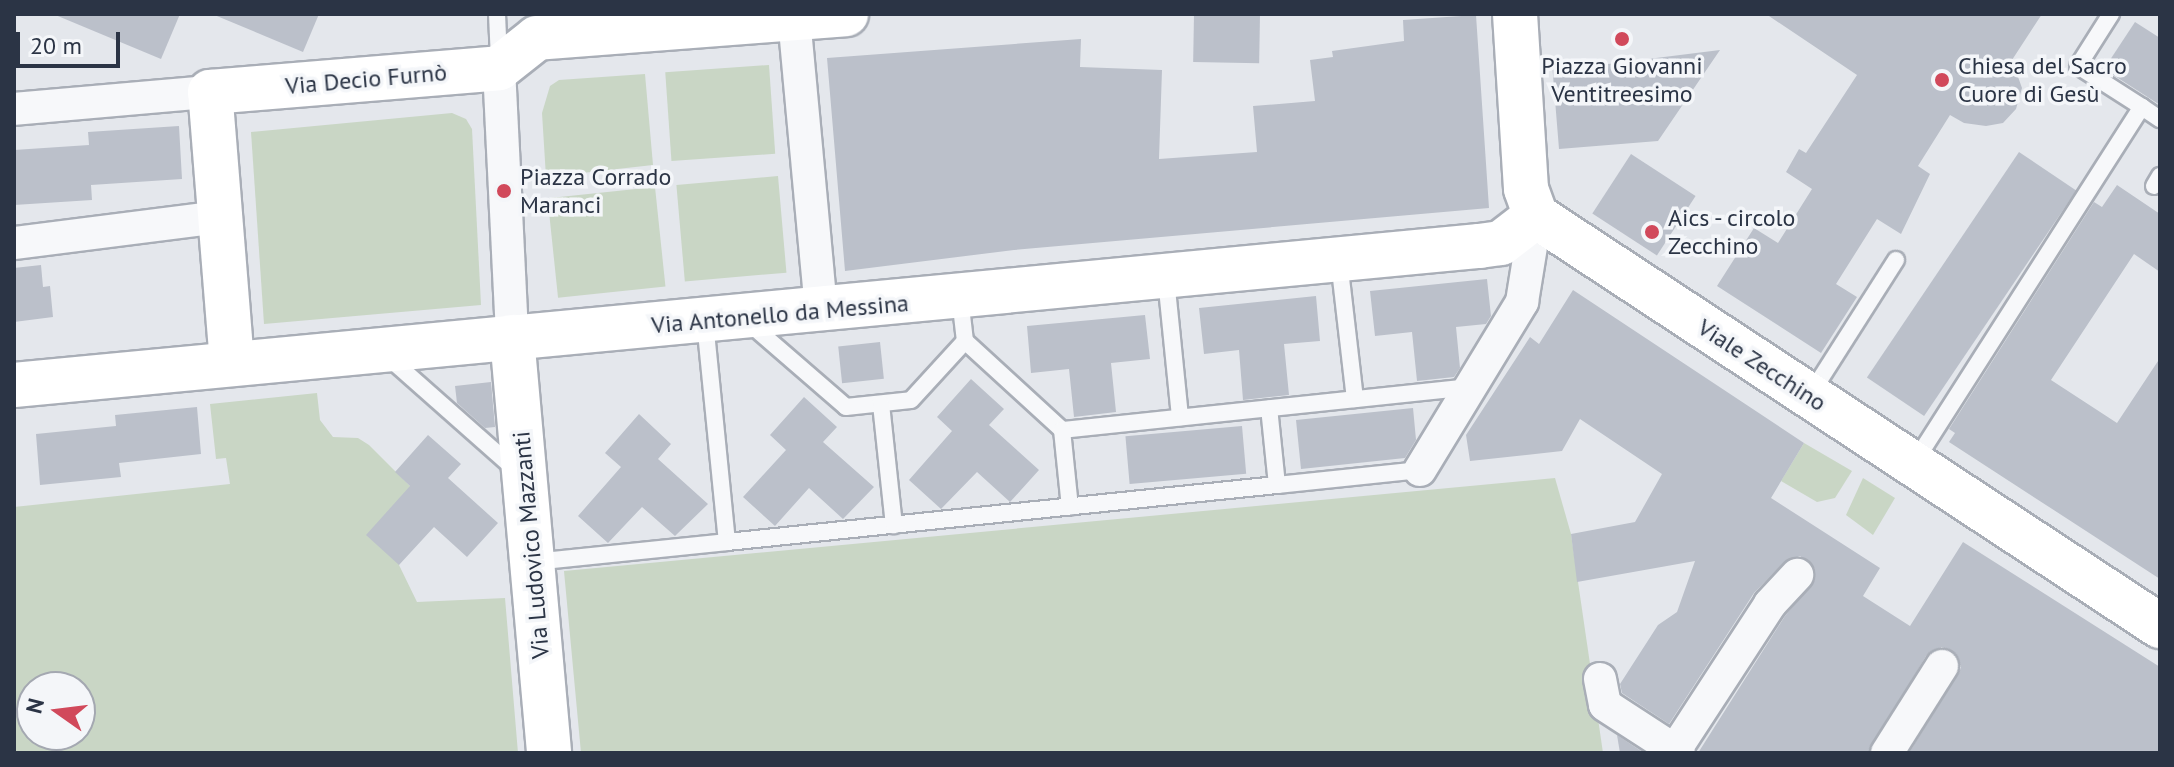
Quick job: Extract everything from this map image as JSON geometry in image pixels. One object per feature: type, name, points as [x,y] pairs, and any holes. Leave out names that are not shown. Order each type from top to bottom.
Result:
[{"type":"street","points":[[512,337],[499,68],[537,38],[703,19],[846,14]]},
{"type":"street","points":[[1420,470],[1522,302],[1536,216],[1526,189],[1515,14]]},
{"type":"street","points":[[794,18],[821,311]]},
{"type":"street","name":"Via Decio Furnò","points":[[14,109],[499,68]]},
{"type":"street","points":[[210,92],[202,220],[232,363]]},
{"type":"street","name":"Via Antonello da Messina","points":[[14,385],[960,298],[1501,243],[1536,216]]},
{"type":"street","name":"Viale Zecchino","points":[[1536,216],[2160,626]]},
{"type":"street","points":[[14,243],[202,220]]},
{"type":"street","name":"Via Ludovico Mazzanti","points":[[512,337],[549,753]]},
{"type":"street","points":[[1600,679],[1605,705],[1677,752],[1770,604],[1797,575]]},
{"type":"street","points":[[1887,753],[1942,666]]},
{"type":"lane","points":[[497,14],[499,68]]},
{"type":"lane","points":[[2111,14],[2078,66],[2160,119]]},
{"type":"lane","points":[[1913,464],[2142,107]]},
{"type":"lane","points":[[1339,259],[1355,399]]},
{"type":"lane","points":[[1810,396],[1896,260]]},
{"type":"lane","points":[[1166,277],[1180,417]]},
{"type":"lane","points":[[960,298],[965,341],[1062,430],[1070,507]]},
{"type":"lane","points":[[724,320],[846,407],[911,400],[965,341]]},
{"type":"lane","points":[[724,320],[727,542]]},
{"type":"lane","points":[[379,350],[524,477]]},
{"type":"lane","points":[[1062,430],[1470,387]]},
{"type":"lane","points":[[881,404],[894,525]]},
{"type":"lane","points":[[1269,408],[1277,485]]},
{"type":"lane","points":[[532,563],[1420,470]]},
{"type":"green space","points":[[769,65],[775,154],[671,161],[665,72]]},
{"type":"green space","points":[[645,74],[653,165],[546,177],[542,113],[550,86],[559,80]]},
{"type":"green space","points":[[452,113],[466,119],[472,129],[481,305],[264,324],[251,132]]},
{"type":"green space","points":[[778,176],[786,273],[685,282],[676,185]]},
{"type":"green space","points":[[655,187],[665,286],[558,298],[548,198]]},
{"type":"green space","points":[[317,393],[320,420],[333,437],[358,438],[369,445],[410,486],[399,565],[417,602],[505,598],[518,753],[14,753],[14,507],[230,484],[226,458],[216,459],[210,404]]},
{"type":"green space","points":[[1804,443],[1852,471],[1835,498],[1817,502],[1781,481]]},
{"type":"green space","points":[[1555,478],[1571,534],[1603,753],[581,753],[564,571]]},
{"type":"green space","points":[[1863,478],[1895,498],[1873,535],[1846,515]]},
{"type":"building","points":[[53,14],[180,14],[161,59]]},
{"type":"building","points":[[212,14],[319,14],[303,52]]},
{"type":"building","points":[[1194,14],[1260,15],[1259,63],[1193,62]]},
{"type":"building","points":[[1766,14],[2042,14],[2012,60],[2022,88],[2016,109],[2003,123],[1986,126],[1964,123],[1950,115],[1918,166],[1930,174],[1901,234],[1877,219],[1836,284],[1857,297],[1821,353],[1717,286],[1754,228],[1778,243],[1812,189],[1786,172],[1799,149],[1806,153],[1857,75]]},
{"type":"building","points":[[1476,15],[1489,208],[1014,250],[845,271],[827,58],[1081,39],[1080,67],[1162,70],[1159,159],[1257,152],[1253,106],[1315,101],[1310,60],[1333,57],[1332,51],[1404,41],[1403,20]]},
{"type":"building","points":[[2135,22],[2160,38],[2160,105],[2104,69]]},
{"type":"building","points":[[1720,50],[1658,141],[1559,149],[1552,63],[1584,61],[1584,67]]},
{"type":"building","points":[[179,126],[182,179],[91,185],[92,200],[14,205],[14,150],[89,145],[88,132]]},
{"type":"building","points":[[2019,152],[2076,191],[1924,416],[1867,377]]},
{"type":"building","points":[[1631,154],[1696,196],[1657,255],[1592,214]]},
{"type":"building","points":[[2117,185],[2160,214],[2160,272],[2134,254],[2051,380],[2117,423],[2160,358],[2160,579],[1949,442],[1955,433],[1949,429],[2094,202],[2102,207]]},
{"type":"building","points":[[41,265],[43,287],[50,286],[53,317],[14,322],[14,268]]},
{"type":"building","points":[[1487,279],[1491,316],[1486,324],[1456,327],[1460,368],[1454,377],[1417,381],[1412,332],[1375,336],[1370,291]]},
{"type":"building","points":[[1573,290],[1804,443],[1771,498],[1880,568],[1863,596],[1910,626],[1963,542],[2160,667],[2160,753],[1909,753],[1961,668],[1958,657],[1942,647],[1926,656],[1868,753],[1698,753],[1785,616],[1815,580],[1815,569],[1800,556],[1784,562],[1754,593],[1669,724],[1622,693],[1620,684],[1658,625],[1677,612],[1695,561],[1577,582],[1571,534],[1635,522],[1662,474],[1580,419],[1562,451],[1470,461],[1466,435],[1530,337],[1539,344]]},
{"type":"building","points":[[1316,296],[1320,341],[1284,344],[1289,395],[1243,400],[1239,350],[1204,354],[1199,308]]},
{"type":"building","points":[[1145,315],[1150,359],[1111,363],[1116,412],[1074,417],[1069,369],[1031,373],[1027,326]]},
{"type":"building","points":[[880,342],[884,379],[842,383],[838,346]]},
{"type":"building","points":[[971,379],[1004,409],[989,425],[1039,470],[1010,502],[977,472],[941,509],[909,480],[952,431],[937,417]]},
{"type":"building","points":[[491,382],[495,427],[485,428],[457,403],[455,386]]},
{"type":"building","points":[[804,397],[837,427],[823,442],[874,487],[843,519],[809,488],[775,526],[743,497],[786,450],[770,435]]},
{"type":"building","points":[[197,407],[201,454],[119,463],[121,477],[40,485],[36,434],[116,426],[115,415]]},
{"type":"building","points":[[1413,408],[1416,440],[1405,458],[1301,469],[1296,420]]},
{"type":"building","points":[[639,414],[671,444],[658,459],[708,504],[675,536],[642,507],[608,543],[578,516],[621,467],[605,453]]},
{"type":"building","points":[[1242,426],[1246,474],[1130,484],[1125,436]]},
{"type":"building","points":[[428,435],[461,464],[448,478],[498,523],[467,557],[434,527],[399,565],[366,535],[410,486],[395,472]]},
{"type":"building","points":[[1617,735],[1644,753],[1620,753]]},
{"type":"place","name":"Piazza Giovanni Ventitreesimo","points":[[1622,39]]},
{"type":"place","name":"Chiesa del Sacro Cuore di Gesù","points":[[1942,80]]},
{"type":"place","name":"Piazza Corrado Maranci","points":[[504,191]]},
{"type":"place","name":"Aics - circolo Zecchino","points":[[1652,232]]}]
